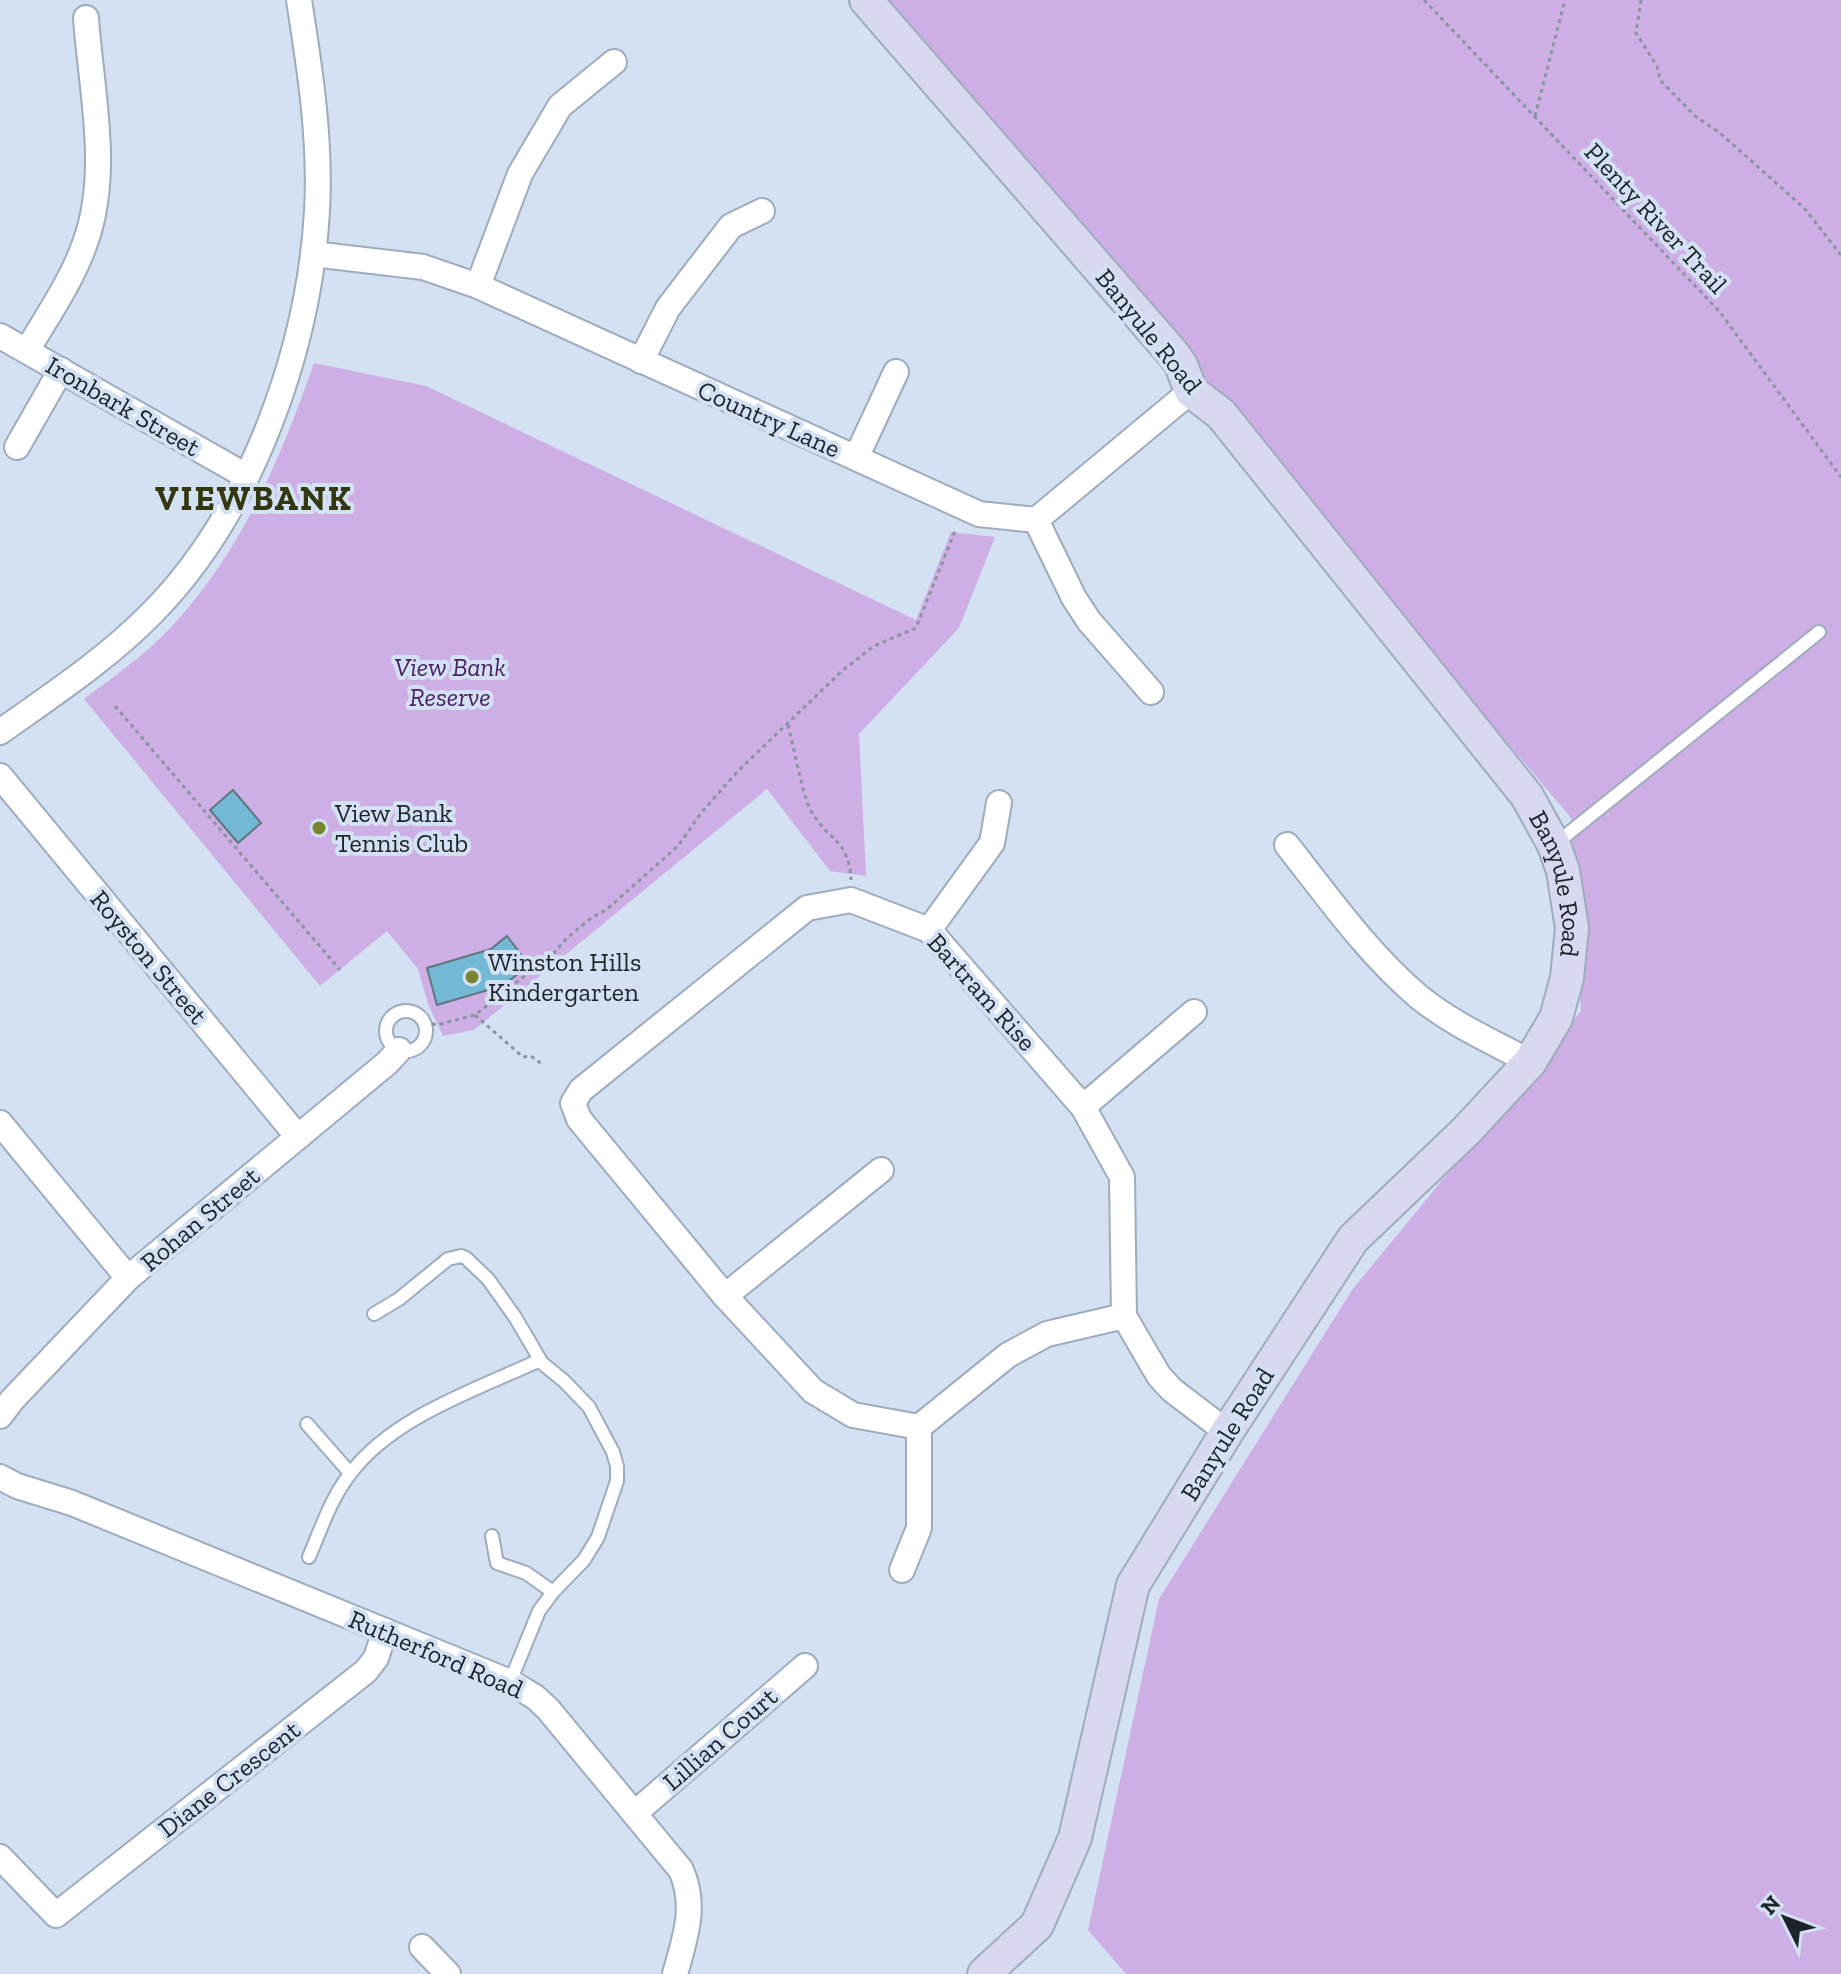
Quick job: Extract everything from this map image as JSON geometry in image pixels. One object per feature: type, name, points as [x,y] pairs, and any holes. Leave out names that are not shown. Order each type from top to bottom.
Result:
[{"type":"street","points":[[0,732],[90,667],[155,611],[207,545],[246,476],[276,405],[291,359],[313,254],[317,210],[316,126],[299,0]]},
{"type":"street","name":"Banyule Road","points":[[866,0],[1174,355],[1191,391],[1209,403],[1231,426],[1527,796],[1554,845],[1563,871],[1572,928],[1567,978],[1556,1018],[1530,1062],[1466,1131],[1353,1239],[1227,1432],[1133,1585],[1075,1838],[1037,1925],[984,1974]]},
{"type":"street","points":[[27,351],[80,256],[93,216],[98,154],[86,18]]},
{"type":"street","points":[[478,286],[520,174],[560,106],[614,62]]},
{"type":"street","points":[[641,361],[668,308],[731,226],[762,211]]},
{"type":"street","name":"Country Lane","points":[[313,254],[423,267],[478,286],[979,514],[1036,520]]},
{"type":"street","name":"Ironbark Street","points":[[0,336],[246,476]]},
{"type":"street","points":[[17,447],[61,370]]},
{"type":"street","points":[[856,458],[896,372]]},
{"type":"street","points":[[1151,692],[1089,621],[1074,598],[1036,520],[1191,391]]},
{"type":"street","name":"Royston Street","points":[[0,776],[298,1137]]},
{"type":"street","points":[[929,930],[992,843],[999,803]]},
{"type":"street","points":[[1287,845],[1369,947],[1420,998],[1459,1024],[1530,1062]]},
{"type":"street","points":[[851,900],[807,908],[581,1090],[565,1099],[725,1296],[813,1391],[853,1415],[919,1427],[1008,1355],[1047,1334],[1124,1316]]},
{"type":"street","name":"Bartram Rise","points":[[851,900],[929,930],[1083,1107],[1122,1177],[1124,1316],[1159,1376],[1172,1390],[1227,1432]]},
{"type":"street","points":[[1083,1107],[1194,1012]]},
{"type":"street","name":"Rohan Street","points":[[4,1408],[128,1278],[399,1050]]},
{"type":"street","points":[[0,1123],[128,1278]]},
{"type":"street","points":[[725,1296],[881,1170]]},
{"type":"street","points":[[902,1570],[919,1528],[919,1427]]},
{"type":"street","name":"Rutherford Road","points":[[0,1464],[72,1503]]},
{"type":"street","name":"Rutherford Road","points":[[0,1477],[17,1486],[72,1503],[510,1682],[535,1697],[681,1870],[689,1890],[687,1928],[675,1974]]},
{"type":"street","name":"Diane Crescent","points":[[0,1857],[56,1924],[366,1671],[376,1658],[385,1631]]},
{"type":"street","name":"Lillian Court","points":[[635,1813],[805,1666]]},
{"type":"street","points":[[422,1947],[448,1974]]},
{"type":"lane","points":[[1554,845],[1819,632]]},
{"type":"lane","points":[[406,1010],[420,1016],[424,1022],[426,1030],[421,1044],[415,1049],[399,1050],[388,1041],[386,1027],[393,1015],[406,1010]]},
{"type":"lane","points":[[374,1314],[399,1299],[448,1259],[461,1256],[488,1279],[540,1360],[589,1407],[613,1452],[617,1466],[614,1493],[593,1548],[539,1611],[510,1682]]},
{"type":"lane","points":[[309,1557],[331,1506],[350,1473],[375,1448],[419,1417],[540,1360]]},
{"type":"lane","points":[[307,1424],[350,1473]]},
{"type":"lane","points":[[492,1536],[497,1563],[526,1573],[553,1592]]},
{"type":"path","name":"Plenty River Trail","points":[[1424,0],[1719,311],[1841,477]]},
{"type":"path","points":[[1535,116],[1565,0]]},
{"type":"path","points":[[1641,0],[1636,33],[1657,66],[1660,80],[1695,116],[1720,133],[1805,209],[1841,255]]},
{"type":"path","points":[[424,1022],[437,1025],[475,1015],[553,954],[566,939],[606,910],[678,846],[721,790],[859,656],[916,628],[955,531]]},
{"type":"path","points":[[115,706],[340,970]]},
{"type":"path","points":[[788,724],[811,811],[848,855],[851,900]]},
{"type":"path","points":[[475,1015],[523,1057],[531,1056],[543,1065]]},
{"type":"green space","points":[[881,0],[1841,0],[1841,1974],[1126,1974],[1088,1930],[1159,1599],[1352,1290],[1581,1011],[1571,818]]},
{"type":"green space","name":"View Bank Reserve","points":[[314,363],[426,386],[916,620],[951,532],[995,537],[959,628],[859,734],[866,876],[830,871],[767,789],[474,1030],[443,1036],[428,1004],[418,969],[387,931],[320,986],[84,699],[163,635],[220,566],[273,468]]},
{"type":"building","points":[[233,790],[261,823],[238,843],[210,810]]},
{"type":"building","name":"Winston Hills Kindergarten","points":[[507,936],[529,965],[490,996],[488,990],[437,1005],[427,968],[491,949]]},
{"type":"place","name":"View Bank Tennis Club","points":[[319,828]]},
{"type":"place","name":"Winston Hills Kindergarten","points":[[472,977]]},
{"type":"district","name":"VIEWBANK","points":[[254,498]]}]
